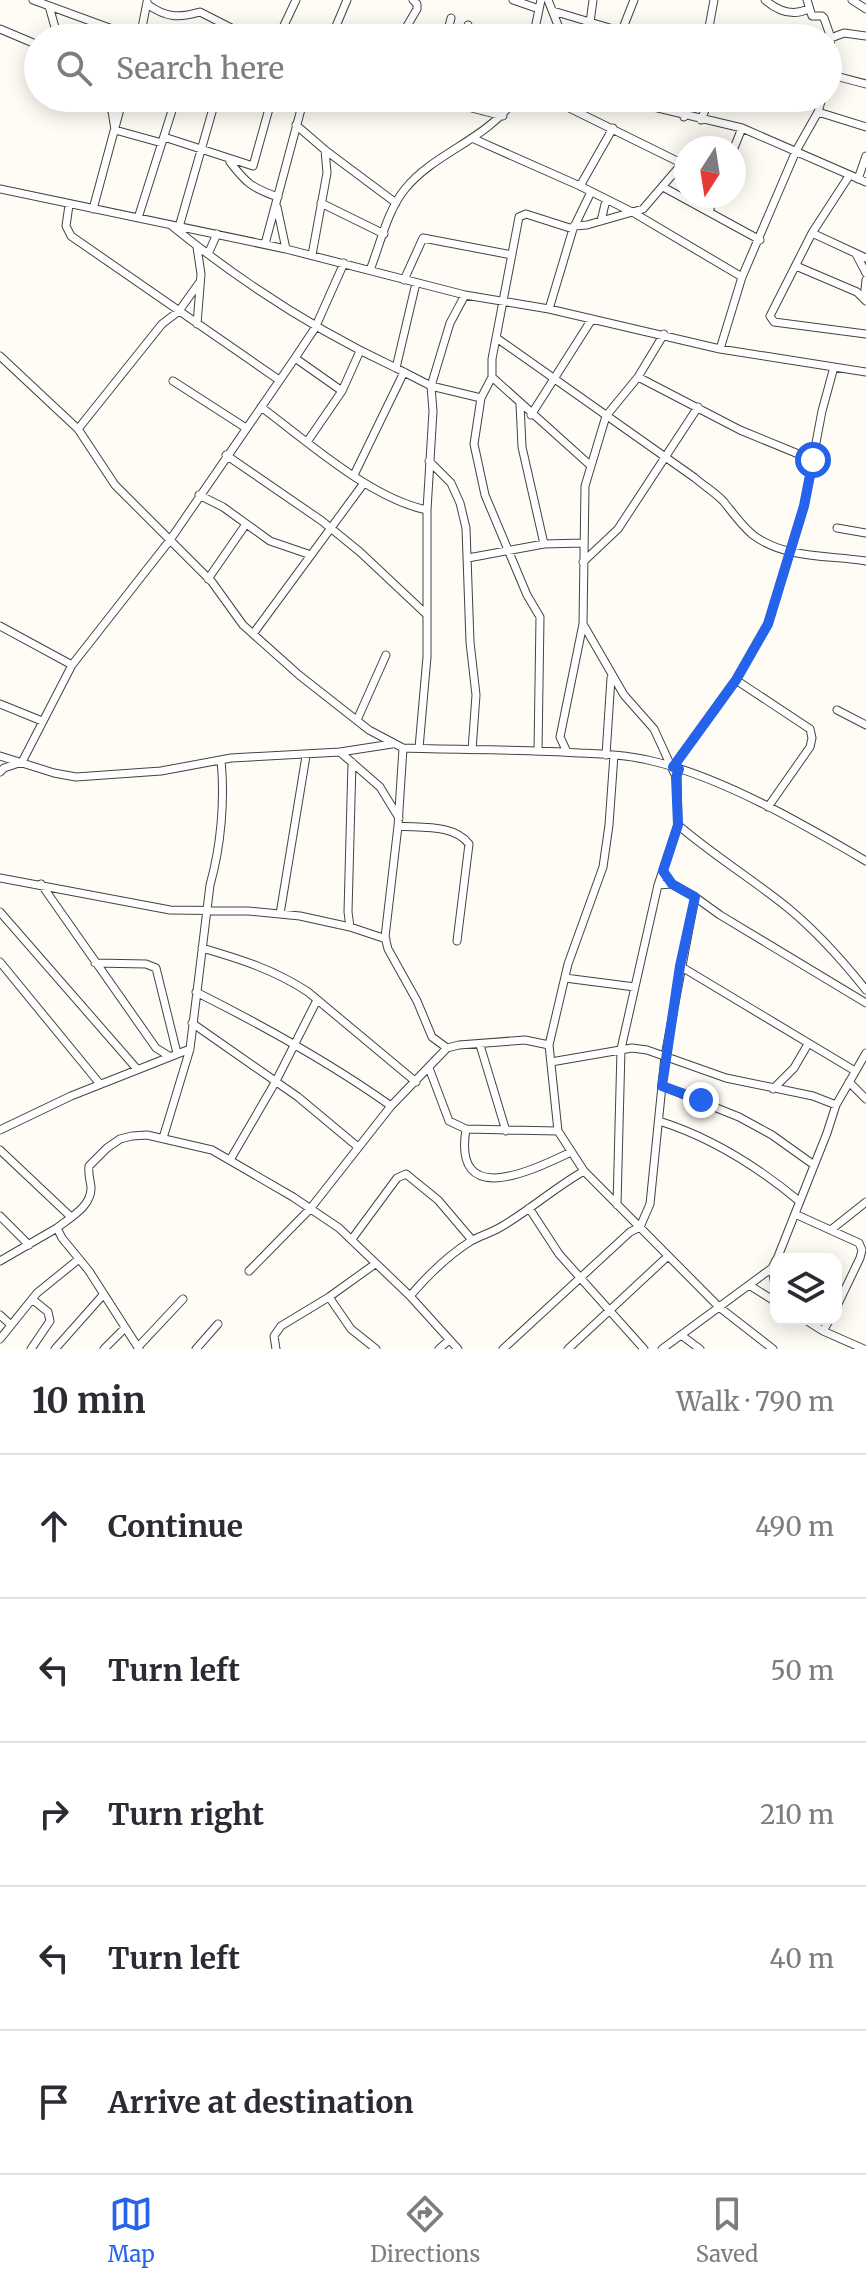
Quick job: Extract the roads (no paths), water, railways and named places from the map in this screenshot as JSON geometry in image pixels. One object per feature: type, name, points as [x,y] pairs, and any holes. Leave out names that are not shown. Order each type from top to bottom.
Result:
[{"type":"street","points":[[33,0],[105,24]]},
{"type":"street","points":[[285,24],[296,0]]},
{"type":"street","points":[[337,24],[347,0]]},
{"type":"street","points":[[408,24],[417,9],[413,0]]},
{"type":"street","points":[[513,0],[540,4],[536,24]]},
{"type":"street","points":[[548,0],[558,24]]},
{"type":"street","points":[[589,24],[593,0]]},
{"type":"street","points":[[625,24],[634,0]]},
{"type":"street","points":[[710,24],[714,0]]},
{"type":"street","points":[[765,0],[796,14],[808,4],[812,16],[824,17],[826,24]]},
{"type":"street","points":[[852,0],[866,9]]},
{"type":"street","points":[[142,24],[147,2]]},
{"type":"street","points":[[147,2],[157,12],[183,17],[200,12],[224,24]]},
{"type":"street","points":[[553,11],[597,24]]},
{"type":"street","points":[[450,24],[451,18]]},
{"type":"street","points":[[0,29],[24,39]]},
{"type":"street","points":[[842,34],[866,36]]},
{"type":"street","points":[[842,78],[866,84]]},
{"type":"street","points":[[112,112],[115,130]]},
{"type":"street","points":[[93,209],[120,112]]},
{"type":"street","points":[[138,218],[172,112]]},
{"type":"street","points":[[175,226],[212,112]]},
{"type":"street","points":[[115,130],[202,150],[253,166],[268,112]]},
{"type":"street","points":[[265,244],[300,112]]},
{"type":"street","points":[[487,112],[503,116]]},
{"type":"street","points":[[370,270],[404,190],[421,173],[474,139],[506,112]]},
{"type":"street","points":[[538,751],[540,617],[527,595],[485,495],[474,444],[481,398],[492,377],[492,359],[517,223],[522,215],[574,228],[634,213],[649,205],[679,167],[679,162],[579,112]]},
{"type":"street","points":[[666,112],[742,128],[862,181],[866,156]]},
{"type":"street","points":[[684,117],[686,112]]},
{"type":"street","points":[[701,120],[704,112]]},
{"type":"street","points":[[720,349],[742,277],[796,151],[818,112],[866,127]]},
{"type":"street","points":[[296,125],[396,203]]},
{"type":"street","points":[[580,186],[613,128]]},
{"type":"street","points":[[739,136],[742,128]]},
{"type":"street","points":[[474,139],[634,213],[742,277]]},
{"type":"street","points":[[312,255],[327,173],[325,150]]},
{"type":"street","points":[[327,173],[338,159]]},
{"type":"street","points":[[228,160],[245,182],[277,201]]},
{"type":"street","points":[[849,176],[812,233],[770,312],[771,320],[796,327],[866,334]]},
{"type":"street","points":[[663,187],[674,193]]},
{"type":"street","points":[[0,189],[265,244],[465,295],[549,309],[720,349],[866,372]]},
{"type":"street","points":[[549,309],[574,228],[591,192]]},
{"type":"street","points":[[601,221],[606,200]]},
{"type":"street","points":[[277,201],[286,249]]},
{"type":"street","points":[[321,203],[384,234]]},
{"type":"street","points":[[69,205],[66,226],[71,236],[279,380]]},
{"type":"street","points":[[702,208],[760,240]]},
{"type":"street","points":[[175,226],[197,246],[315,328],[431,386],[481,398]]},
{"type":"street","points":[[812,233],[866,258]]},
{"type":"street","points":[[78,429],[162,324],[179,311],[200,278],[217,234]]},
{"type":"street","points":[[404,280],[423,238],[512,255]]},
{"type":"street","points":[[197,246],[200,278],[197,324]]},
{"type":"street","points":[[856,254],[866,273]]},
{"type":"street","points":[[0,772],[22,762],[72,665],[170,540],[315,328],[344,263]]},
{"type":"street","points":[[796,266],[862,286],[865,300]]},
{"type":"street","points":[[354,475],[400,370],[416,283]]},
{"type":"street","points":[[419,748],[427,657],[431,386],[450,323],[465,295]]},
{"type":"street","points":[[531,415],[592,319]]},
{"type":"street","points":[[558,751],[583,624],[585,486],[606,416],[638,377],[664,334]]},
{"type":"street","points":[[498,339],[714,493],[751,534],[770,546],[789,553],[866,561]]},
{"type":"street","points":[[307,442],[342,391],[360,351]]},
{"type":"street","points":[[0,356],[78,429],[115,485],[208,579],[243,625],[299,675],[392,744],[403,748],[610,755],[674,770],[768,807],[865,857]]},
{"type":"street","points":[[295,358],[342,391]]},
{"type":"street","points":[[674,770],[736,680],[768,624],[804,506],[822,411],[834,367]]},
{"type":"street","points":[[492,377],[591,466]]},
{"type":"street","points":[[638,377],[740,430],[813,460]]},
{"type":"street","points":[[173,381],[246,428]]},
{"type":"street","points":[[487,390],[502,387]]},
{"type":"street","points":[[520,404],[522,447],[544,544]]},
{"type":"street","points":[[261,407],[364,483],[409,507],[427,510]]},
{"type":"street","points":[[583,562],[618,529],[698,407]]},
{"type":"street","points":[[226,455],[329,528],[426,614]]},
{"type":"street","points":[[429,461],[451,483],[460,503],[468,558],[470,642],[476,695],[472,750]]},
{"type":"street","points":[[253,634],[364,483]]},
{"type":"street","points":[[199,495],[282,546],[311,555]]},
{"type":"street","points":[[208,579],[246,524]]},
{"type":"street","points":[[837,528],[866,533]]},
{"type":"street","points":[[468,558],[544,544],[583,543]]},
{"type":"street","points":[[583,624],[624,695],[654,729],[674,770],[678,825],[658,885],[621,1049],[617,1205]]},
{"type":"street","points":[[0,626],[72,665]]},
{"type":"street","points":[[357,720],[386,655]]},
{"type":"street","points":[[611,675],[609,825],[603,867],[577,933],[549,1045],[558,1131],[569,1153],[617,1205],[719,1307],[773,1349]]},
{"type":"street","points":[[736,680],[810,729],[810,747],[768,807]]},
{"type":"street","points":[[610,708],[624,695]]},
{"type":"street","points":[[0,704],[42,721]]},
{"type":"street","points":[[837,710],[866,725]]},
{"type":"street","points":[[560,737],[567,752]]},
{"type":"street","points":[[0,756],[76,777],[161,771],[221,760],[306,756],[392,744]]},
{"type":"street","points":[[403,748],[386,939],[432,1037],[447,1048]]},
{"type":"street","points":[[340,752],[380,787],[398,822]]},
{"type":"street","points":[[280,914],[306,756]]},
{"type":"street","points":[[163,1138],[190,1049],[210,885],[216,861],[223,780],[221,760]]},
{"type":"street","points":[[350,927],[352,762]]},
{"type":"street","points":[[398,822],[454,832],[463,836],[469,844],[457,941]]},
{"type":"street","points":[[678,825],[711,853],[789,909],[846,965],[866,990]]},
{"type":"street","points":[[663,871],[672,884],[866,1003]]},
{"type":"street","points":[[0,878],[170,910],[300,916],[386,939]]},
{"type":"street","points":[[41,884],[156,1048],[173,1054]]},
{"type":"street","points":[[658,885],[672,884]]},
{"type":"street","points":[[503,1349],[630,1232],[640,1227],[650,1204],[665,1056],[695,897]]},
{"type":"street","points":[[0,912],[137,1069]]},
{"type":"street","points":[[202,948],[263,967],[290,980],[416,1082]]},
{"type":"street","points":[[0,962],[100,1084]]},
{"type":"street","points":[[95,963],[146,964],[156,968],[173,1054]]},
{"type":"street","points":[[680,966],[855,1071]]},
{"type":"street","points":[[565,978],[635,987]]},
{"type":"street","points":[[196,992],[295,1043],[391,1106]]},
{"type":"street","points":[[230,1160],[276,1081],[317,1000]]},
{"type":"street","points":[[192,1023],[276,1081],[358,1147]]},
{"type":"street","points":[[190,1037],[209,1037]]},
{"type":"street","points":[[249,1271],[310,1209],[391,1106],[447,1048],[525,1040],[549,1045]]},
{"type":"street","points":[[773,1089],[794,1068],[808,1044]]},
{"type":"street","points":[[480,1045],[506,1131]]},
{"type":"street","points":[[154,1062],[156,1048]]},
{"type":"street","points":[[0,1130],[100,1084],[190,1049]]},
{"type":"street","points":[[551,1062],[621,1049],[647,1050],[726,1078],[813,1096],[836,1105]]},
{"type":"street","points":[[779,1253],[836,1105],[866,1053]]},
{"type":"street","points":[[429,1068],[449,1121],[466,1129],[558,1131]]},
{"type":"street","points":[[849,1082],[866,1099]]},
{"type":"street","points":[[662,1086],[739,1117],[772,1135],[814,1165]]},
{"type":"street","points":[[659,1121],[708,1140],[787,1190],[799,1201]]},
{"type":"street","points":[[466,1129],[464,1155],[470,1171],[482,1178],[523,1173],[569,1153]]},
{"type":"street","points":[[0,1261],[57,1228],[89,1199],[89,1166],[107,1148],[120,1139],[132,1136],[163,1138],[212,1150],[310,1209],[352,1239],[458,1349]]},
{"type":"street","points":[[0,1150],[71,1217]]},
{"type":"street","points":[[410,1296],[435,1268],[472,1240],[499,1228],[584,1171]]},
{"type":"street","points":[[352,1239],[397,1178],[406,1174],[438,1200],[472,1240]]},
{"type":"street","points":[[832,1229],[866,1202]]},
{"type":"street","points":[[529,1208],[579,1279],[644,1349]]},
{"type":"street","points":[[795,1214],[859,1243],[862,1250],[842,1295]]},
{"type":"street","points":[[0,1216],[29,1245]]},
{"type":"street","points":[[57,1228],[139,1348],[183,1299]]},
{"type":"street","points":[[568,1349],[668,1256]]},
{"type":"street","points":[[0,1339],[32,1299],[79,1259]]},
{"type":"street","points":[[276,1349],[276,1331],[375,1264]]},
{"type":"street","points":[[662,1349],[770,1269]]},
{"type":"street","points":[[749,1285],[770,1298]]},
{"type":"street","points":[[55,1349],[103,1295]]},
{"type":"street","points":[[329,1297],[351,1329],[376,1349]]},
{"type":"street","points":[[31,1349],[50,1321],[48,1312],[32,1299]]},
{"type":"street","points":[[0,1315],[11,1325]]},
{"type":"street","points":[[196,1349],[218,1324]]},
{"type":"street","points":[[814,1325],[864,1349]]},
{"type":"street","points":[[823,1331],[826,1325]]},
{"type":"street","points":[[104,1349],[125,1328]]},
{"type":"street","points":[[681,1335],[700,1349]]},
{"type":"street","points":[[439,1349],[449,1340]]}]
